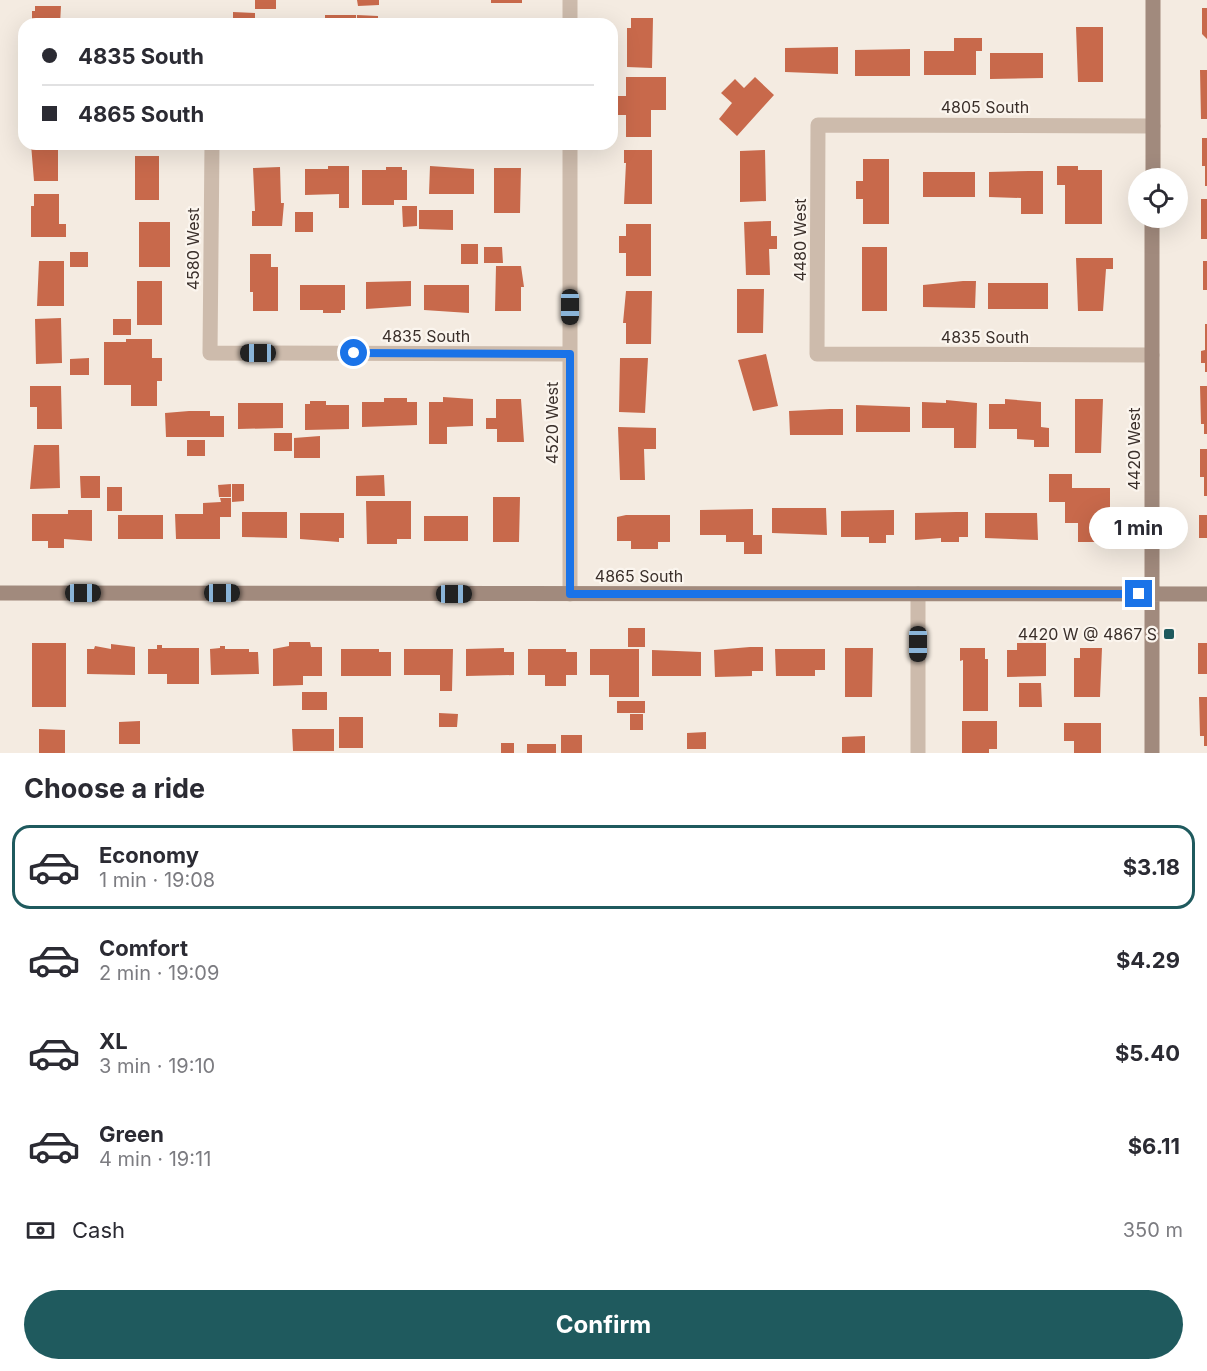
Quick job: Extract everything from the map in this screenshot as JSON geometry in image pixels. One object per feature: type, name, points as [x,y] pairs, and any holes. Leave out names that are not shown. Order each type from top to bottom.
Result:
[{"type":"street","points":[[570,0],[570,18]]},
{"type":"street","points":[[1153,0],[1153,168]]},
{"type":"street","name":"4805 South","points":[[818,125],[1153,126]]},
{"type":"street","name":"4480 West","points":[[817,354],[818,125]]},
{"type":"street","name":"4580 West","points":[[210,353],[212,150]]},
{"type":"street","name":"4520 West","points":[[570,150],[570,594]]},
{"type":"street","name":"4420 West","points":[[1152,228],[1152,753]]},
{"type":"street","name":"4835 South","points":[[210,353],[570,354]]},
{"type":"street","name":"4835 South","points":[[817,354],[1152,356]]},
{"type":"street","name":"4865 South","points":[[0,593],[1207,594]]},
{"type":"street","points":[[918,594],[918,753]]},
{"type":"building","points":[[255,0],[276,0],[276,9],[255,9]]},
{"type":"building","points":[[357,0],[379,0],[379,5],[358,6]]},
{"type":"building","points":[[491,0],[522,0],[522,3],[491,3]]},
{"type":"building","points":[[35,6],[61,6],[60,18],[32,18],[32,11],[35,11]]},
{"type":"building","points":[[1202,8],[1207,8],[1207,39],[1202,34]]},
{"type":"building","points":[[233,12],[255,13],[255,18],[233,18]]},
{"type":"building","points":[[325,15],[356,15],[356,18],[325,18]]},
{"type":"building","points":[[357,15],[378,16],[378,18],[357,18]]},
{"type":"building","points":[[631,18],[653,18],[652,68],[627,67],[627,28],[631,28]]},
{"type":"building","points":[[1076,27],[1103,27],[1103,82],[1078,82]]},
{"type":"building","points":[[954,38],[982,38],[982,51],[976,51],[976,75],[924,75],[924,51],[954,51]]},
{"type":"building","points":[[838,47],[838,74],[785,72],[785,48]]},
{"type":"building","points":[[910,49],[910,76],[855,76],[855,50]]},
{"type":"building","points":[[990,53],[1043,53],[1043,78],[990,79]]},
{"type":"building","points":[[1200,70],[1207,70],[1207,119],[1201,119]]},
{"type":"building","points":[[626,77],[666,77],[666,110],[651,110],[651,137],[626,137],[626,115],[618,115],[618,96],[626,96]]},
{"type":"building","points":[[755,77],[774,95],[737,136],[719,119],[732,103],[721,93],[735,79],[744,88]]},
{"type":"building","points":[[1202,138],[1207,138],[1207,186],[1205,186],[1205,166],[1202,166]]},
{"type":"building","points":[[31,150],[58,150],[58,181],[34,181]]},
{"type":"building","points":[[624,150],[652,150],[652,204],[624,204],[626,163],[624,163]]},
{"type":"building","points":[[765,150],[766,201],[740,202],[740,151]]},
{"type":"building","points":[[135,156],[159,156],[159,200],[135,200]]},
{"type":"building","points":[[863,159],[889,159],[889,224],[863,224],[863,199],[856,199],[856,181],[863,181]]},
{"type":"building","points":[[328,166],[349,166],[349,208],[339,208],[339,194],[305,195],[305,169],[328,169]]},
{"type":"building","points":[[430,166],[474,169],[474,194],[429,194]]},
{"type":"building","points":[[1057,166],[1078,166],[1078,170],[1102,170],[1102,224],[1065,224],[1065,185],[1057,185]]},
{"type":"building","points":[[280,167],[281,203],[284,203],[282,226],[252,226],[252,211],[255,211],[253,168]]},
{"type":"building","points":[[386,167],[402,167],[402,170],[407,170],[407,200],[394,200],[394,205],[362,205],[362,170],[386,170]]},
{"type":"building","points":[[494,168],[521,168],[520,213],[494,213]]},
{"type":"building","points":[[1043,171],[1043,214],[1021,214],[1021,198],[989,197],[989,172]]},
{"type":"building","points":[[923,172],[975,172],[975,197],[923,197]]},
{"type":"building","points":[[34,194],[59,194],[59,224],[66,224],[66,237],[31,237],[31,206],[34,206]]},
{"type":"building","points":[[1201,199],[1207,199],[1207,239],[1201,239]]},
{"type":"building","points":[[402,206],[417,206],[417,226],[403,227]]},
{"type":"building","points":[[419,210],[453,210],[453,230],[419,229]]},
{"type":"building","points":[[295,212],[313,212],[313,232],[295,232]]},
{"type":"building","points":[[771,221],[771,236],[777,236],[777,249],[769,249],[770,275],[746,275],[744,222]]},
{"type":"building","points":[[139,222],[170,222],[170,267],[139,267]]},
{"type":"building","points":[[626,224],[651,224],[651,276],[626,276],[626,253],[619,253],[619,236],[626,236]]},
{"type":"building","points":[[461,244],[478,244],[478,264],[461,264]]},
{"type":"building","points":[[484,247],[502,247],[503,263],[484,263]]},
{"type":"building","points":[[862,247],[887,247],[887,311],[862,311]]},
{"type":"building","points":[[70,252],[88,252],[88,267],[70,267]]},
{"type":"building","points":[[250,254],[271,254],[271,267],[278,267],[278,311],[253,311],[253,292],[250,292]]},
{"type":"building","points":[[1076,258],[1113,258],[1113,269],[1106,269],[1103,311],[1078,311]]},
{"type":"building","points":[[39,261],[64,261],[64,306],[37,306]]},
{"type":"building","points":[[1203,261],[1207,261],[1207,290],[1203,290]]},
{"type":"building","points":[[496,266],[521,266],[524,287],[521,287],[521,311],[495,311]]},
{"type":"building","points":[[137,281],[162,281],[162,325],[137,325]]},
{"type":"building","points":[[411,281],[411,306],[366,309],[366,282]]},
{"type":"building","points":[[976,281],[975,308],[923,307],[923,285]]},
{"type":"building","points":[[988,283],[1048,283],[1048,309],[988,309]]},
{"type":"building","points":[[300,285],[345,285],[345,310],[341,310],[341,313],[323,313],[323,310],[300,310]]},
{"type":"building","points":[[424,285],[469,285],[469,313],[424,310]]},
{"type":"building","points":[[737,289],[764,289],[763,333],[737,333]]},
{"type":"building","points":[[626,291],[652,291],[651,344],[626,344],[626,323],[623,323]]},
{"type":"building","points":[[61,318],[62,363],[36,364],[35,319]]},
{"type":"building","points":[[113,319],[131,319],[131,335],[113,335]]},
{"type":"building","points":[[1205,324],[1207,324],[1207,372],[1205,372],[1205,363],[1201,363],[1201,351],[1205,350]]},
{"type":"building","points":[[126,339],[152,339],[152,358],[162,358],[162,381],[157,381],[157,406],[131,406],[131,385],[104,385],[104,342],[126,342]]},
{"type":"building","points":[[766,354],[778,406],[753,411],[738,360]]},
{"type":"building","points":[[89,358],[89,375],[70,375],[70,359]]},
{"type":"building","points":[[620,358],[648,358],[645,413],[619,412]]},
{"type":"building","points":[[30,386],[61,386],[62,429],[37,429],[37,407],[30,407]]},
{"type":"building","points":[[1200,386],[1207,386],[1207,434],[1204,434],[1204,424],[1201,424]]},
{"type":"building","points":[[443,397],[473,399],[473,426],[447,427],[447,444],[429,444],[429,402],[443,402]]},
{"type":"building","points":[[384,398],[407,398],[407,402],[417,402],[417,425],[362,427],[362,402],[384,402]]},
{"type":"building","points":[[496,399],[521,399],[524,442],[497,442],[497,429],[486,429],[486,418],[496,418]]},
{"type":"building","points":[[1005,399],[1041,402],[1041,427],[1049,428],[1049,447],[1034,447],[1034,440],[1017,439],[1017,429],[989,429],[989,404],[1005,404]]},
{"type":"building","points":[[1075,399],[1103,399],[1101,453],[1075,453]]},
{"type":"building","points":[[946,400],[977,403],[976,448],[954,448],[954,428],[922,428],[922,402],[946,403]]},
{"type":"building","points":[[310,401],[326,401],[326,405],[349,405],[349,429],[305,430],[305,404],[310,404]]},
{"type":"building","points":[[238,403],[283,403],[283,428],[238,429]]},
{"type":"building","points":[[856,405],[910,407],[910,432],[856,432]]},
{"type":"building","points":[[843,409],[843,435],[790,435],[789,411]]},
{"type":"building","points":[[210,411],[210,416],[224,416],[224,437],[166,437],[165,413]]},
{"type":"building","points":[[618,427],[656,428],[656,449],[644,449],[645,480],[620,480]]},
{"type":"building","points":[[274,433],[292,433],[292,451],[274,451]]},
{"type":"building","points":[[320,436],[320,458],[294,458],[294,438]]},
{"type":"building","points":[[187,440],[205,440],[205,456],[187,456]]},
{"type":"building","points":[[34,445],[59,445],[60,488],[30,489]]},
{"type":"building","points":[[1200,449],[1207,449],[1207,496],[1204,496],[1204,477],[1200,477]]},
{"type":"building","points":[[1049,474],[1072,474],[1072,488],[1110,488],[1110,520],[1103,520],[1103,542],[1078,542],[1078,523],[1065,523],[1065,502],[1049,502]]},
{"type":"building","points":[[384,475],[385,496],[356,496],[356,476]]},
{"type":"building","points":[[80,476],[100,476],[100,498],[81,498]]},
{"type":"building","points":[[231,484],[231,497],[219,497],[218,485]]},
{"type":"building","points":[[232,484],[244,484],[244,501],[232,502]]},
{"type":"building","points":[[107,487],[122,487],[122,511],[107,511]]},
{"type":"building","points":[[493,497],[520,497],[519,542],[493,542]]},
{"type":"building","points":[[220,498],[231,498],[231,517],[220,517],[220,539],[176,539],[175,514],[203,514],[203,503],[221,502]]},
{"type":"building","points":[[366,501],[411,501],[411,539],[397,539],[397,544],[367,544]]},
{"type":"building","points":[[772,508],[826,508],[827,535],[772,533]]},
{"type":"building","points":[[753,509],[753,535],[762,535],[762,554],[744,554],[744,542],[726,542],[726,535],[700,535],[700,510]]},
{"type":"building","points":[[68,510],[92,510],[92,541],[64,539],[64,548],[48,548],[48,541],[32,541],[32,514],[68,514]]},
{"type":"building","points":[[894,510],[894,535],[886,535],[886,543],[869,543],[869,537],[841,537],[841,511]]},
{"type":"building","points":[[242,512],[287,512],[287,538],[242,537]]},
{"type":"building","points":[[968,512],[968,537],[959,537],[959,542],[941,542],[941,538],[915,540],[915,513]]},
{"type":"building","points":[[300,513],[344,513],[344,538],[339,538],[339,542],[300,539]]},
{"type":"building","points":[[985,513],[1037,513],[1038,540],[985,538]]},
{"type":"building","points":[[118,515],[163,515],[163,539],[118,539]]},
{"type":"building","points":[[670,515],[670,542],[658,542],[658,549],[631,549],[631,541],[617,541],[617,517]]},
{"type":"building","points":[[1199,515],[1207,515],[1207,538],[1199,538]]},
{"type":"building","points":[[424,516],[468,516],[468,541],[424,541]]},
{"type":"building","points":[[628,628],[645,628],[645,647],[628,647]]},
{"type":"building","points":[[289,642],[310,642],[311,647],[322,647],[322,676],[303,676],[303,685],[273,686],[273,649],[289,646]]},
{"type":"building","points":[[32,643],[66,643],[66,707],[32,707]]},
{"type":"building","points":[[1017,643],[1046,643],[1046,676],[1007,677],[1007,650],[1017,650]]},
{"type":"building","points":[[1198,643],[1207,643],[1207,674],[1198,674]]},
{"type":"building","points":[[111,644],[135,647],[135,675],[87,674],[87,649],[94,649],[95,646],[111,649]]},
{"type":"building","points":[[157,645],[162,645],[162,648],[199,648],[199,684],[167,684],[167,674],[148,674],[148,649],[157,649]]},
{"type":"building","points":[[220,646],[225,646],[225,649],[249,649],[249,652],[258,652],[259,674],[211,675],[210,649],[220,648]]},
{"type":"building","points":[[763,647],[763,671],[752,671],[752,676],[715,677],[714,650]]},
{"type":"building","points":[[504,648],[504,652],[514,652],[514,675],[466,676],[466,649]]},
{"type":"building","points":[[845,648],[873,648],[872,697],[845,697]]},
{"type":"building","points":[[960,648],[985,648],[985,659],[988,659],[988,711],[963,711],[963,660],[960,661]]},
{"type":"building","points":[[1080,648],[1102,648],[1100,697],[1074,697],[1074,658],[1080,658]]},
{"type":"building","points":[[341,649],[379,649],[379,652],[391,652],[391,676],[341,676]]},
{"type":"building","points":[[404,649],[453,649],[452,691],[440,691],[440,675],[404,675]]},
{"type":"building","points":[[528,649],[566,649],[566,652],[577,652],[577,675],[566,675],[566,686],[545,686],[545,675],[528,675]]},
{"type":"building","points":[[590,649],[639,649],[639,697],[609,697],[609,675],[590,675]]},
{"type":"building","points":[[775,649],[825,649],[825,670],[815,670],[815,676],[776,676]]},
{"type":"building","points":[[652,650],[701,652],[701,676],[652,676]]},
{"type":"building","points":[[1019,683],[1041,683],[1042,707],[1019,707]]},
{"type":"building","points":[[302,692],[327,692],[327,710],[302,710]]},
{"type":"building","points":[[1199,697],[1207,697],[1207,746],[1204,746],[1204,736],[1200,736]]},
{"type":"building","points":[[617,701],[645,701],[645,713],[617,713]]},
{"type":"building","points":[[439,713],[458,714],[457,727],[439,727]]},
{"type":"building","points":[[630,714],[643,714],[643,730],[630,730]]},
{"type":"building","points":[[339,717],[363,717],[363,748],[339,748]]},
{"type":"building","points":[[140,721],[140,744],[119,744],[119,722]]},
{"type":"building","points":[[962,721],[997,721],[997,749],[989,749],[989,753],[962,753]]},
{"type":"building","points":[[1064,723],[1101,723],[1101,753],[1074,753],[1074,741],[1064,741]]},
{"type":"building","points":[[39,729],[65,730],[65,753],[39,753]]},
{"type":"building","points":[[292,729],[334,729],[334,751],[293,751]]},
{"type":"building","points":[[706,732],[706,749],[687,749],[687,733]]},
{"type":"building","points":[[561,735],[582,735],[582,753],[561,753]]},
{"type":"building","points":[[865,736],[865,753],[842,753],[842,737]]},
{"type":"building","points":[[501,743],[514,743],[514,753],[501,753]]},
{"type":"building","points":[[527,744],[556,744],[556,753],[527,753]]},
{"type":"place","name":"4420 W @ 4867 S","points":[[1169,634]]},
{"type":"route","points":[[354,353],[570,354],[570,594],[1139,594]]}]
